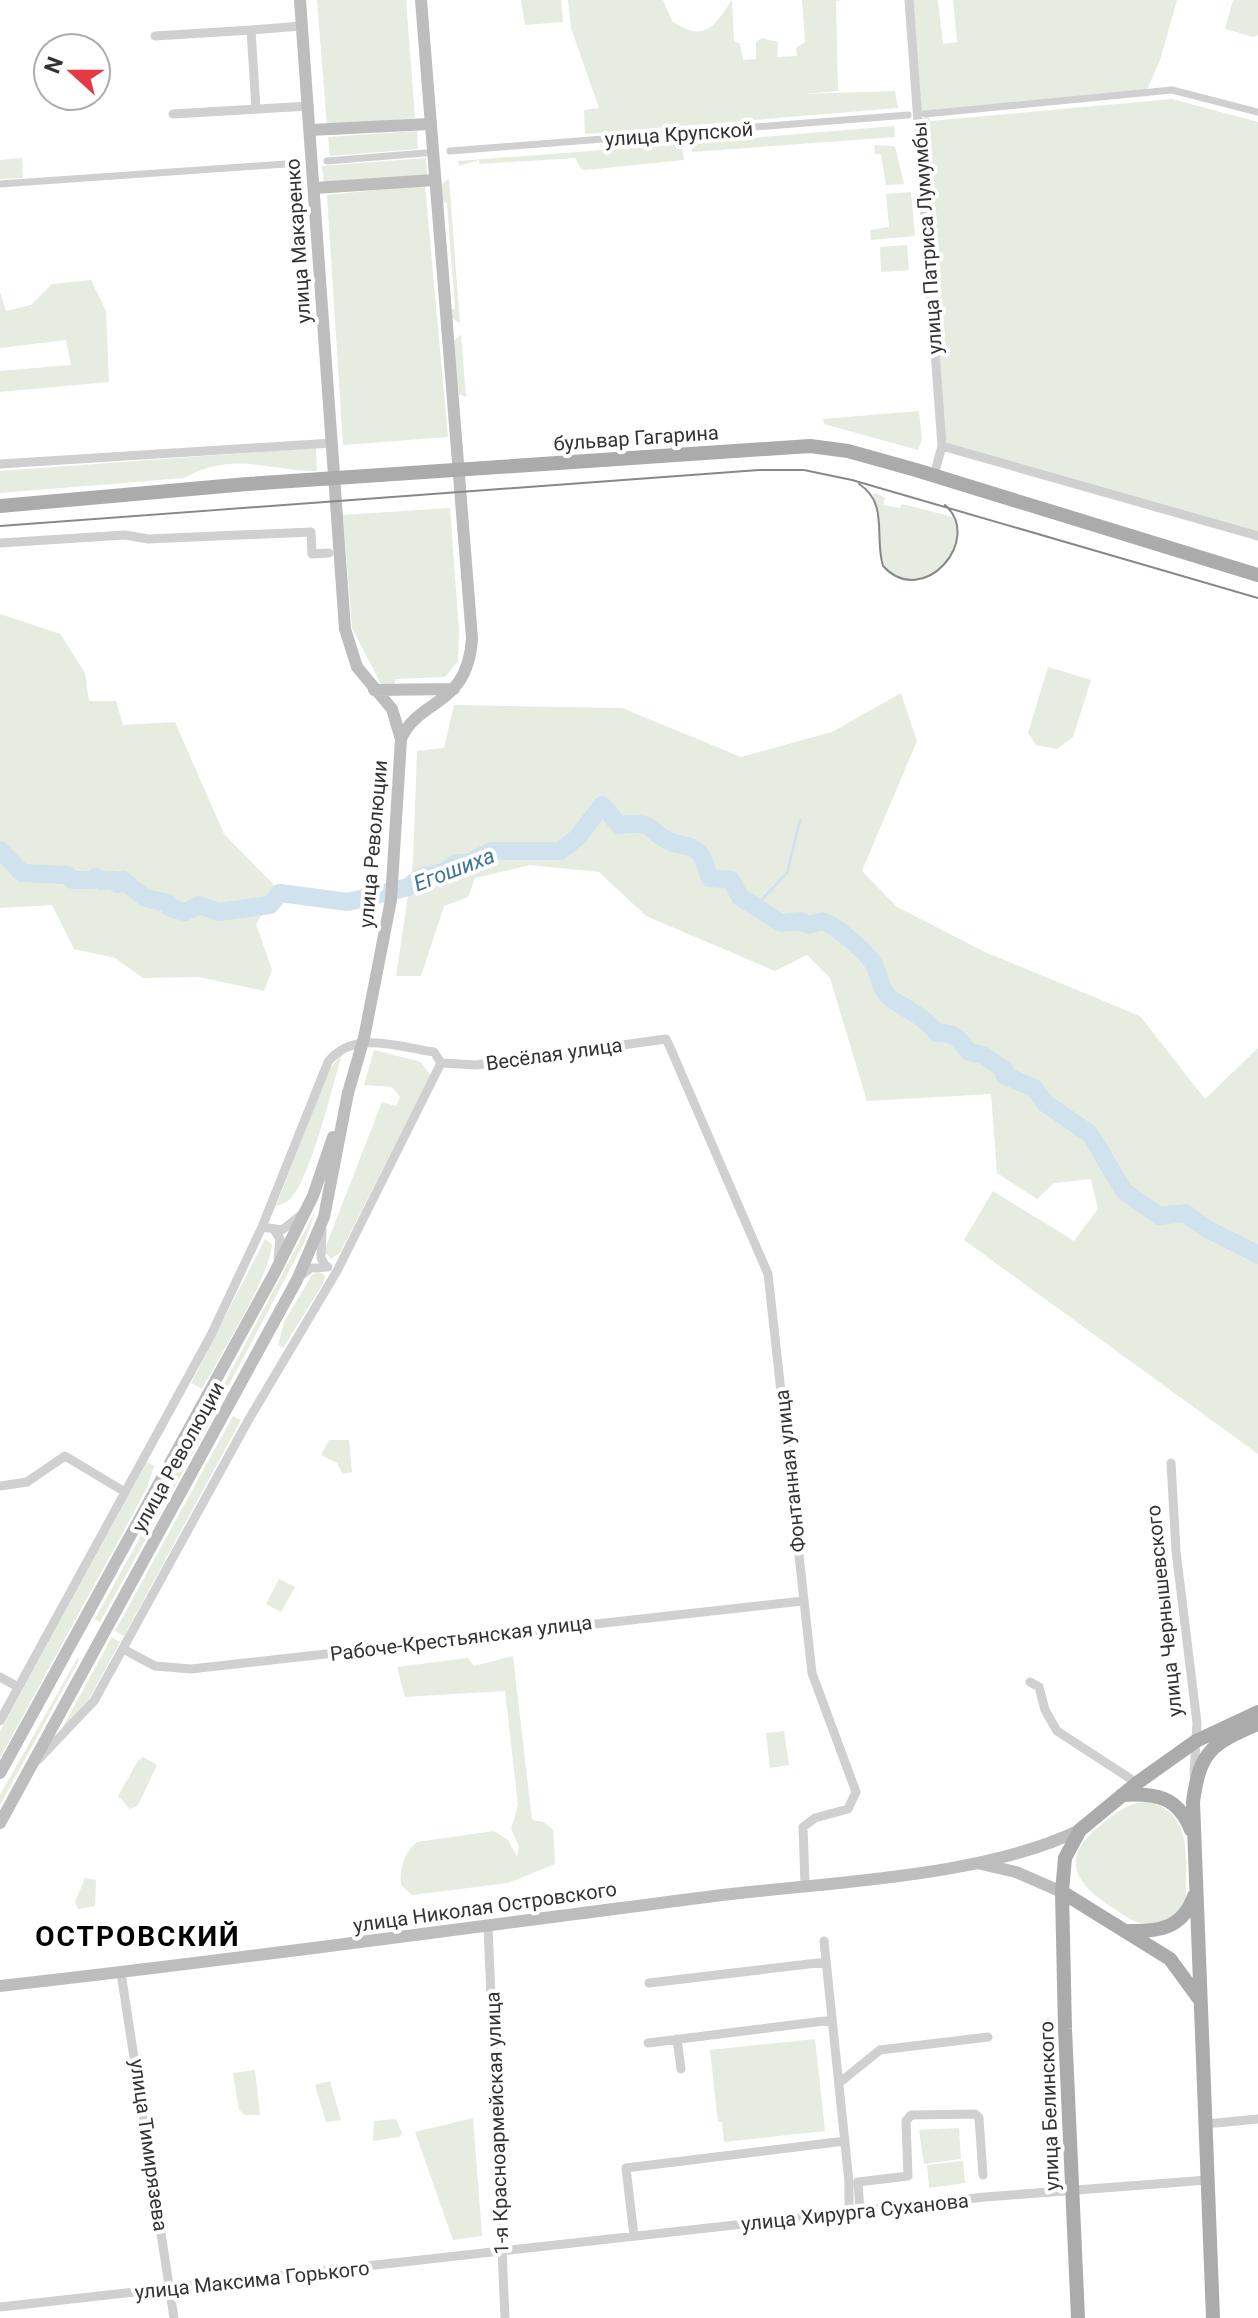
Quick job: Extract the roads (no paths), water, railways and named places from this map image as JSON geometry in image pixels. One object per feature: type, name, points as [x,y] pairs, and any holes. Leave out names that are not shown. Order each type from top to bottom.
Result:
[{"type":"main road","name":"улица Макаренко","points":[[300,0],[335,479]]},
{"type":"main road","points":[[421,0],[459,471]]},
{"type":"main road","points":[[310,130],[429,124]]},
{"type":"main road","points":[[315,188],[434,180]]},
{"type":"main road","name":"бульвар Гагарина","points":[[0,506],[810,446],[848,451],[934,475],[1258,575]]},
{"type":"main road","name":"улица Революции","points":[[401,739],[413,720],[444,700],[465,671],[472,638],[459,471]]},
{"type":"main road","name":"улица Революции","points":[[0,1773],[307,1210],[348,1093],[370,1016],[389,914],[401,739],[392,709],[357,667],[345,629],[335,479]]},
{"type":"main road","points":[[374,690],[454,689]]},
{"type":"main road","name":"улица Революции","points":[[0,1823],[297,1280],[324,1217],[348,1093]]},
{"type":"main road","points":[[68,1652],[74,1648],[84,1650],[88,1662]]},
{"type":"main road","points":[[1201,2001],[1170,1959],[1062,1892],[1065,1858],[1080,1830],[1121,1795],[1196,1741],[1258,1712]]},
{"type":"main road","name":"улица Чернышевского","points":[[1213,2318],[1193,1802],[1197,1775],[1205,1753],[1226,1738],[1258,1724]]},
{"type":"main road","points":[[1121,1795],[1150,1794],[1170,1800],[1186,1816],[1194,1839]]},
{"type":"main road","name":"улица Николая Островского","points":[[0,1986],[488,1927],[974,1863],[1040,1848],[1080,1830]]},
{"type":"main road","name":"улица Николая Островского","points":[[974,1863],[1016,1872],[1062,1892]]},
{"type":"main road","points":[[1128,1931],[1164,1930],[1189,1910],[1197,1888]]},
{"type":"main road","name":"улица Белинского","points":[[1062,1892],[1078,2318]]},
{"type":"street","name":"улица Патриса Лумумбы","points":[[909,0],[942,446],[934,475]]},
{"type":"street","points":[[155,36],[302,26]]},
{"type":"street","points":[[251,30],[256,109]]},
{"type":"street","points":[[925,114],[1172,90],[1258,112]]},
{"type":"street","points":[[173,114],[309,106]]},
{"type":"street","name":"улица Крупской","points":[[450,151],[908,115]]},
{"type":"street","points":[[327,161],[425,153]]},
{"type":"street","points":[[0,184],[300,163]]},
{"type":"street","points":[[0,464],[332,443]]},
{"type":"street","points":[[942,446],[1258,536]]},
{"type":"street","points":[[0,543],[125,535],[148,539],[311,532],[312,554],[329,553]]},
{"type":"street","name":"Весёлая улица","points":[[441,1063],[476,1065],[666,1039]]},
{"type":"street","name":"Фонтанная улица","points":[[666,1039],[768,1274],[812,1673],[856,1792],[848,1809],[815,1818],[803,1827],[805,1884]]},
{"type":"street","points":[[0,1721],[211,1335],[262,1227],[307,1110],[334,1054],[346,1046],[367,1042],[434,1052],[441,1063],[337,1271],[249,1419],[94,1701],[33,1765]]},
{"type":"street","points":[[262,1227],[275,1231],[294,1223],[307,1210]]},
{"type":"street","points":[[324,1217],[321,1247],[325,1265]]},
{"type":"street","points":[[275,1231],[280,1239],[275,1272]]},
{"type":"street","points":[[297,1280],[311,1268],[325,1265],[337,1271]]},
{"type":"street","points":[[0,1486],[27,1482],[65,1456],[125,1492]]},
{"type":"street","name":"улица Чернышевского","points":[[1171,1463],[1176,1551],[1193,1686],[1196,1741],[1193,1802]]},
{"type":"street","name":"Рабоче-Крестьянская улица","points":[[123,1649],[155,1666],[191,1669],[803,1601]]},
{"type":"street","points":[[0,1677],[18,1687]]},
{"type":"street","points":[[1030,1682],[1039,1687],[1045,1710],[1057,1731],[1137,1783]]},
{"type":"street","name":"1-я Красноармейская улица","points":[[488,1927],[505,2318]]},
{"type":"street","points":[[824,1941],[855,2212]]},
{"type":"street","points":[[649,1983],[826,1962]]},
{"type":"street","name":"улица Тимирязева","points":[[121,1973],[174,2318]]},
{"type":"street","points":[[648,2043],[832,2020]]},
{"type":"street","points":[[839,2083],[880,2050],[988,2037]]},
{"type":"street","points":[[677,2039],[681,2069]]},
{"type":"street","points":[[855,2212],[858,2182],[908,2176],[906,2121],[911,2115],[975,2114],[979,2118],[983,2175]]},
{"type":"street","points":[[1206,2124],[1258,2119]]},
{"type":"street","points":[[634,2236],[626,2168],[845,2141]]},
{"type":"street","name":"улица Хирурга Суханова","points":[[503,2252],[855,2212],[1208,2180]]},
{"type":"street","name":"улица Максима Горького","points":[[0,2307],[503,2252]]},
{"type":"waterway","name":"Егошиха","points":[[0,850],[22,873],[67,875],[73,880],[93,880],[96,877],[102,881],[115,880],[117,884],[123,880],[145,898],[168,903],[170,908],[185,912],[199,905],[219,912],[270,905],[280,893],[348,902],[408,887],[421,877],[443,872],[457,863],[468,863],[491,851],[560,851],[578,837],[602,805],[619,825],[646,825],[662,838],[693,848],[702,856],[710,878],[731,880],[740,897],[781,923],[800,921],[809,925],[822,921],[834,927],[869,958],[888,996],[922,1018],[937,1033],[952,1035],[969,1052],[983,1055],[1005,1070],[1004,1075],[1034,1088],[1045,1103],[1090,1134],[1124,1191],[1159,1216],[1186,1213],[1211,1231],[1258,1255]]},
{"type":"waterway","points":[[757,905],[787,873],[800,820]]},
{"type":"tram line","points":[[0,526],[759,470],[804,470],[852,480],[1258,598]]},
{"type":"tram line","points":[[859,484],[868,492],[877,511],[883,566],[899,577],[915,580],[930,575],[944,565],[953,551],[957,535],[955,519],[945,505]]},
{"type":"district","name":"ОСТРОВСКИЙ","points":[[138,1936]]}]
